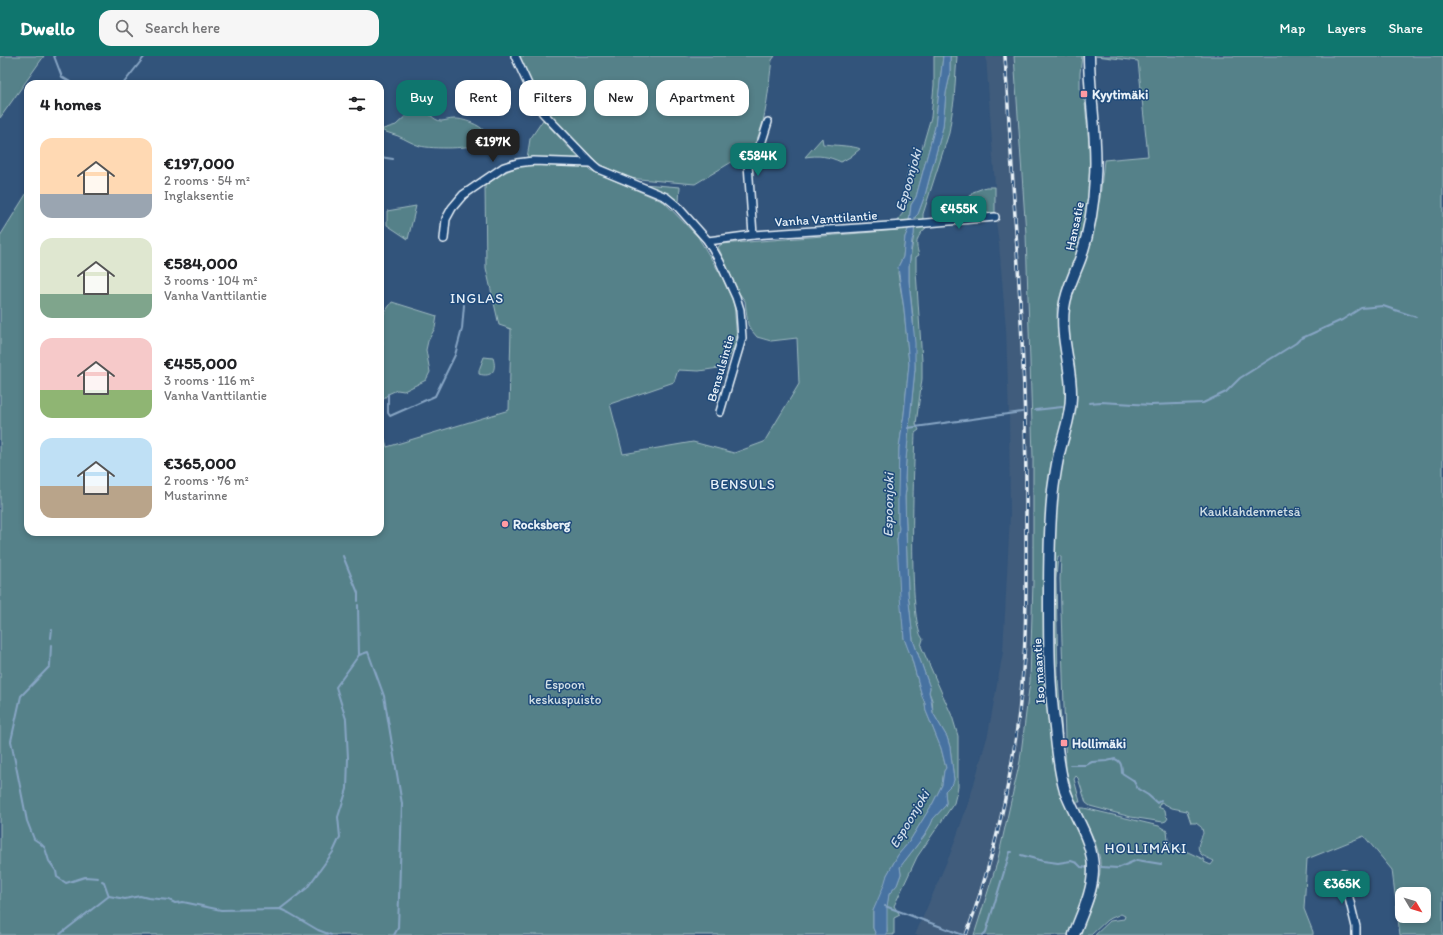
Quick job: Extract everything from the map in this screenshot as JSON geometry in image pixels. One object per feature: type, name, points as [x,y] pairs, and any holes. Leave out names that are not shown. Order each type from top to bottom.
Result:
[{"type":"main road","name":"Hansatie","points":[[1071,398],[1070,374],[1064,332],[1063,312],[1067,293],[1086,239],[1093,198],[1096,156],[1089,56]]},
{"type":"main road","name":"Iso maantie","points":[[1071,398],[1069,417],[1056,471],[1050,515],[1049,631],[1053,711],[1060,772],[1071,807],[1091,849],[1092,859],[1093,873],[1091,886],[1074,935]]},
{"type":"street","points":[[515,56],[537,104],[543,113],[591,163],[598,169],[666,197],[708,241]]},
{"type":"street","points":[[754,235],[748,164],[749,160],[762,141],[768,122]]},
{"type":"street","points":[[444,239],[446,219],[452,208],[463,195],[504,168],[517,163],[533,162],[591,163]]},
{"type":"street","name":"Vanha Vanttilantie","points":[[708,241],[754,235],[920,224],[995,217]]},
{"type":"street","name":"Bensulsintie","points":[[708,241],[720,262],[736,297],[742,323],[742,338],[720,412]]},
{"type":"street","points":[[1343,873],[1356,927],[1356,935]]},
{"type":"shaded area","points":[[943,56],[950,56],[950,75],[946,93],[943,127],[925,195],[918,214],[915,217],[909,266],[915,343],[915,369],[906,459],[905,497],[908,593],[913,640],[930,688],[929,692],[933,713],[947,737],[950,747],[954,780],[945,791],[945,806],[933,819],[924,836],[900,867],[901,874],[897,885],[889,894],[887,907],[887,935],[876,935],[873,928],[873,911],[887,875],[898,855],[909,842],[933,803],[942,785],[944,771],[946,768],[941,748],[926,711],[911,656],[904,638],[897,540],[899,528],[899,448],[909,364],[904,309],[898,267],[903,257],[911,205],[916,197],[935,127]]},
{"type":"shaded area","points":[[986,56],[1014,56],[1026,234],[1033,457],[1033,582],[1030,681],[1020,761],[997,863],[974,935],[915,935],[951,852],[969,801],[988,734],[1003,652],[1010,515],[1009,417],[1006,329],[995,215],[995,187]]},
{"type":"green space","points":[[0,56],[44,56],[27,80],[24,80],[24,84],[0,118]]},
{"type":"green space","points":[[518,56],[775,56],[772,60],[766,107],[756,142],[750,151],[695,184],[628,178],[599,164],[551,116],[586,116],[586,80],[529,80]]},
{"type":"green space","name":"Espoon keskuspuisto","points":[[934,56],[943,56],[935,127],[916,197],[911,205],[903,257],[899,265],[898,273],[904,309],[909,364],[899,448],[899,528],[897,540],[904,638],[911,656],[926,711],[941,748],[946,768],[944,771],[942,785],[933,803],[909,842],[898,855],[887,875],[885,885],[873,911],[873,928],[876,935],[0,935],[0,236],[24,197],[24,536],[384,536],[384,436],[387,447],[509,410],[511,329],[499,325],[486,268],[485,186],[504,173],[526,165],[530,139],[543,120],[590,170],[664,202],[698,237],[721,275],[734,304],[737,340],[725,367],[699,371],[678,370],[674,382],[610,404],[623,454],[693,442],[734,453],[764,442],[799,384],[797,338],[771,341],[757,337],[748,325],[745,301],[739,293],[718,247],[722,244],[899,230],[899,218],[903,213],[906,203],[907,176],[911,162],[922,148],[931,117],[934,85]]},
{"type":"green space","points":[[950,56],[957,56],[954,100],[949,133],[923,214],[923,222],[915,223],[915,217],[918,214],[925,195],[943,127],[946,93],[950,75]]},
{"type":"green space","points":[[1014,56],[1082,56],[1080,90],[1085,103],[1091,165],[1088,198],[1078,257],[1057,308],[1058,336],[1066,373],[1067,388],[1060,437],[1046,666],[1044,668],[1044,701],[1047,701],[1051,717],[1054,743],[1086,845],[1090,868],[1087,883],[1070,935],[974,935],[997,863],[1020,761],[1030,681],[1033,582],[1033,457],[1026,234]]},
{"type":"green space","name":"Kauklahdenmetsä","points":[[1096,56],[1443,56],[1443,935],[1400,935],[1399,923],[1431,923],[1431,887],[1395,887],[1395,894],[1392,870],[1364,836],[1307,859],[1304,909],[1313,935],[1095,935],[1110,921],[1124,919],[1125,916],[1121,914],[1107,920],[1091,935],[1080,935],[1098,885],[1100,864],[1095,843],[1080,808],[1159,826],[1167,831],[1168,840],[1170,843],[1205,860],[1204,862],[1211,865],[1214,861],[1202,855],[1198,849],[1203,833],[1202,829],[1196,823],[1191,823],[1187,811],[1172,808],[1161,802],[1158,807],[1165,810],[1168,818],[1163,822],[1131,817],[1090,806],[1086,803],[1076,776],[1074,779],[1080,802],[1077,802],[1074,798],[1066,770],[1060,579],[1061,557],[1058,556],[1056,579],[1058,678],[1062,735],[1060,731],[1053,673],[1054,509],[1063,454],[1071,430],[1076,400],[1074,373],[1065,322],[1069,296],[1100,198],[1104,160],[1148,156],[1138,61]]},
{"type":"green space","points":[[406,116],[431,116],[438,121],[457,119],[466,121],[483,129],[485,132],[485,137],[481,143],[476,145],[452,148],[426,147],[417,145],[384,131],[384,129],[396,125]]},
{"type":"green space","points":[[822,138],[823,144],[849,146],[860,149],[841,162],[823,156],[805,157]]},
{"type":"green space","points":[[643,184],[680,187],[679,202],[668,195]]},
{"type":"green space","points":[[986,187],[995,187],[995,216],[942,220],[964,205],[973,192]]},
{"type":"green space","points":[[416,206],[408,239],[387,225],[387,211]]},
{"type":"green space","points":[[929,225],[918,238],[917,245],[919,255],[916,257],[922,379],[916,424],[919,430],[915,433],[913,575],[918,627],[923,639],[921,646],[952,716],[958,736],[958,787],[954,803],[917,857],[894,906],[900,915],[894,918],[894,935],[887,935],[886,910],[889,894],[897,885],[901,874],[900,867],[924,836],[933,819],[945,806],[945,791],[954,780],[950,747],[947,737],[933,713],[932,700],[929,692],[930,688],[913,640],[908,593],[905,479],[915,369],[909,266],[915,227]]},
{"type":"green space","points":[[392,302],[437,316],[435,328],[428,341],[426,350],[430,372],[426,380],[404,391],[397,390],[388,394],[384,399],[384,313]]},
{"type":"green space","points":[[484,357],[493,358],[494,362],[494,369],[487,375],[479,374]]},
{"type":"waterway","points":[[54,56],[62,77],[67,80]]},
{"type":"waterway","points":[[126,80],[145,56]]},
{"type":"waterway","points":[[384,158],[393,159]]},
{"type":"waterway","points":[[388,394],[388,413],[390,416],[435,396],[455,355],[462,329],[464,305]]},
{"type":"waterway","points":[[1089,403],[1101,402],[1151,405],[1203,403],[1226,392],[1240,378],[1300,339],[1342,320],[1361,308],[1383,306],[1416,317]]},
{"type":"waterway","points":[[1035,410],[1062,407]]},
{"type":"waterway","points":[[908,428],[1022,412]]},
{"type":"waterway","points":[[343,556],[358,593],[358,601]]},
{"type":"waterway","points":[[358,605],[359,655]]},
{"type":"waterway","points":[[51,638],[52,629]]},
{"type":"waterway","points":[[51,645],[50,666],[21,696],[11,741],[27,821],[34,839],[45,848],[49,861],[56,871],[57,877],[66,883],[85,877],[98,878]]},
{"type":"waterway","points":[[280,909],[307,888],[333,852],[340,837],[338,817],[347,789],[348,758],[346,719],[336,687],[359,655],[368,652],[384,696],[402,804],[398,928],[394,935]]},
{"type":"waterway","points":[[1070,765],[1086,765],[1092,762],[1115,759],[1121,764],[1122,773],[1133,780],[1138,789],[1157,803],[1161,800]]},
{"type":"waterway","points":[[983,935],[986,932],[1010,852],[1012,852]]},
{"type":"waterway","points":[[1021,855],[1043,861],[1058,863],[1071,861],[1077,863],[1081,867],[1090,868]]},
{"type":"waterway","points":[[1101,867],[1118,868],[1137,860],[1161,864]]},
{"type":"waterway","points":[[102,881],[104,882],[109,896],[125,899],[140,896],[169,900],[175,903],[183,902],[221,910],[280,909],[318,930],[331,935]]},
{"type":"waterway","points":[[59,935],[109,896]]},
{"type":"waterway","points":[[885,906],[963,935]]},
{"type":"railway","points":[[966,935],[988,867],[1005,798],[1017,728],[1025,640],[1026,461],[1019,287],[1005,56]]},
{"type":"place","name":"Kyytimäki","points":[[1084,94]]},
{"type":"place","name":"Rocksberg","points":[[505,524]]},
{"type":"place","name":"Hollimäki","points":[[1064,743]]},
{"type":"district","name":"INGLAS","points":[[477,298]]},
{"type":"district","name":"BENSULS","points":[[743,484]]},
{"type":"district","name":"HOLLIMÄKI","points":[[1146,848]]},
{"type":"water label","name":"Espoonjoki","points":[[908,180]]},
{"type":"water label","name":"Espoonjoki","points":[[888,505]]},
{"type":"water label","name":"Espoonjoki","points":[[909,819]]}]
